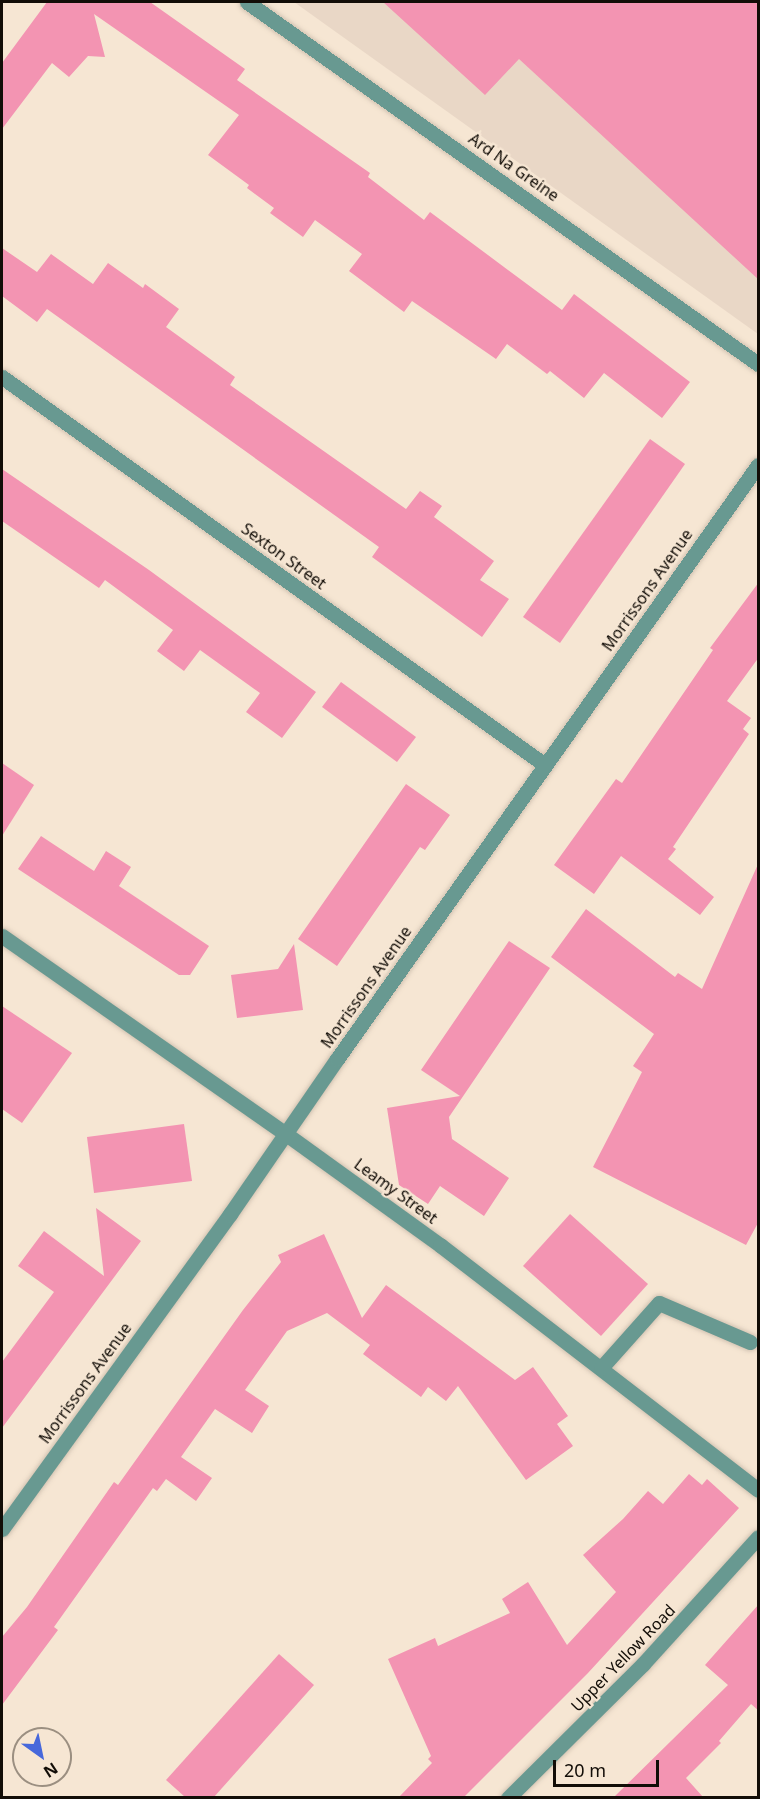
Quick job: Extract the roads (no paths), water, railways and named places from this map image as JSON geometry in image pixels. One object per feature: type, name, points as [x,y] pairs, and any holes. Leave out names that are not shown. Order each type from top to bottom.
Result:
[{"type":"street","name":"Ard Na Greine","points":[[247,2],[759,364]]},
{"type":"street","name":"Sexton Street","points":[[2,377],[545,765]]},
{"type":"street","name":"Morrissons Avenue","points":[[2,1529],[286,1134],[759,465]]},
{"type":"street","name":"Leamy Street","points":[[2,936],[286,1134],[440,1245],[759,1490]]},
{"type":"street","points":[[601,1368],[659,1303],[750,1342]]},
{"type":"street","name":"Upper Yellow Road","points":[[508,1797],[643,1664],[759,1537]]}]
